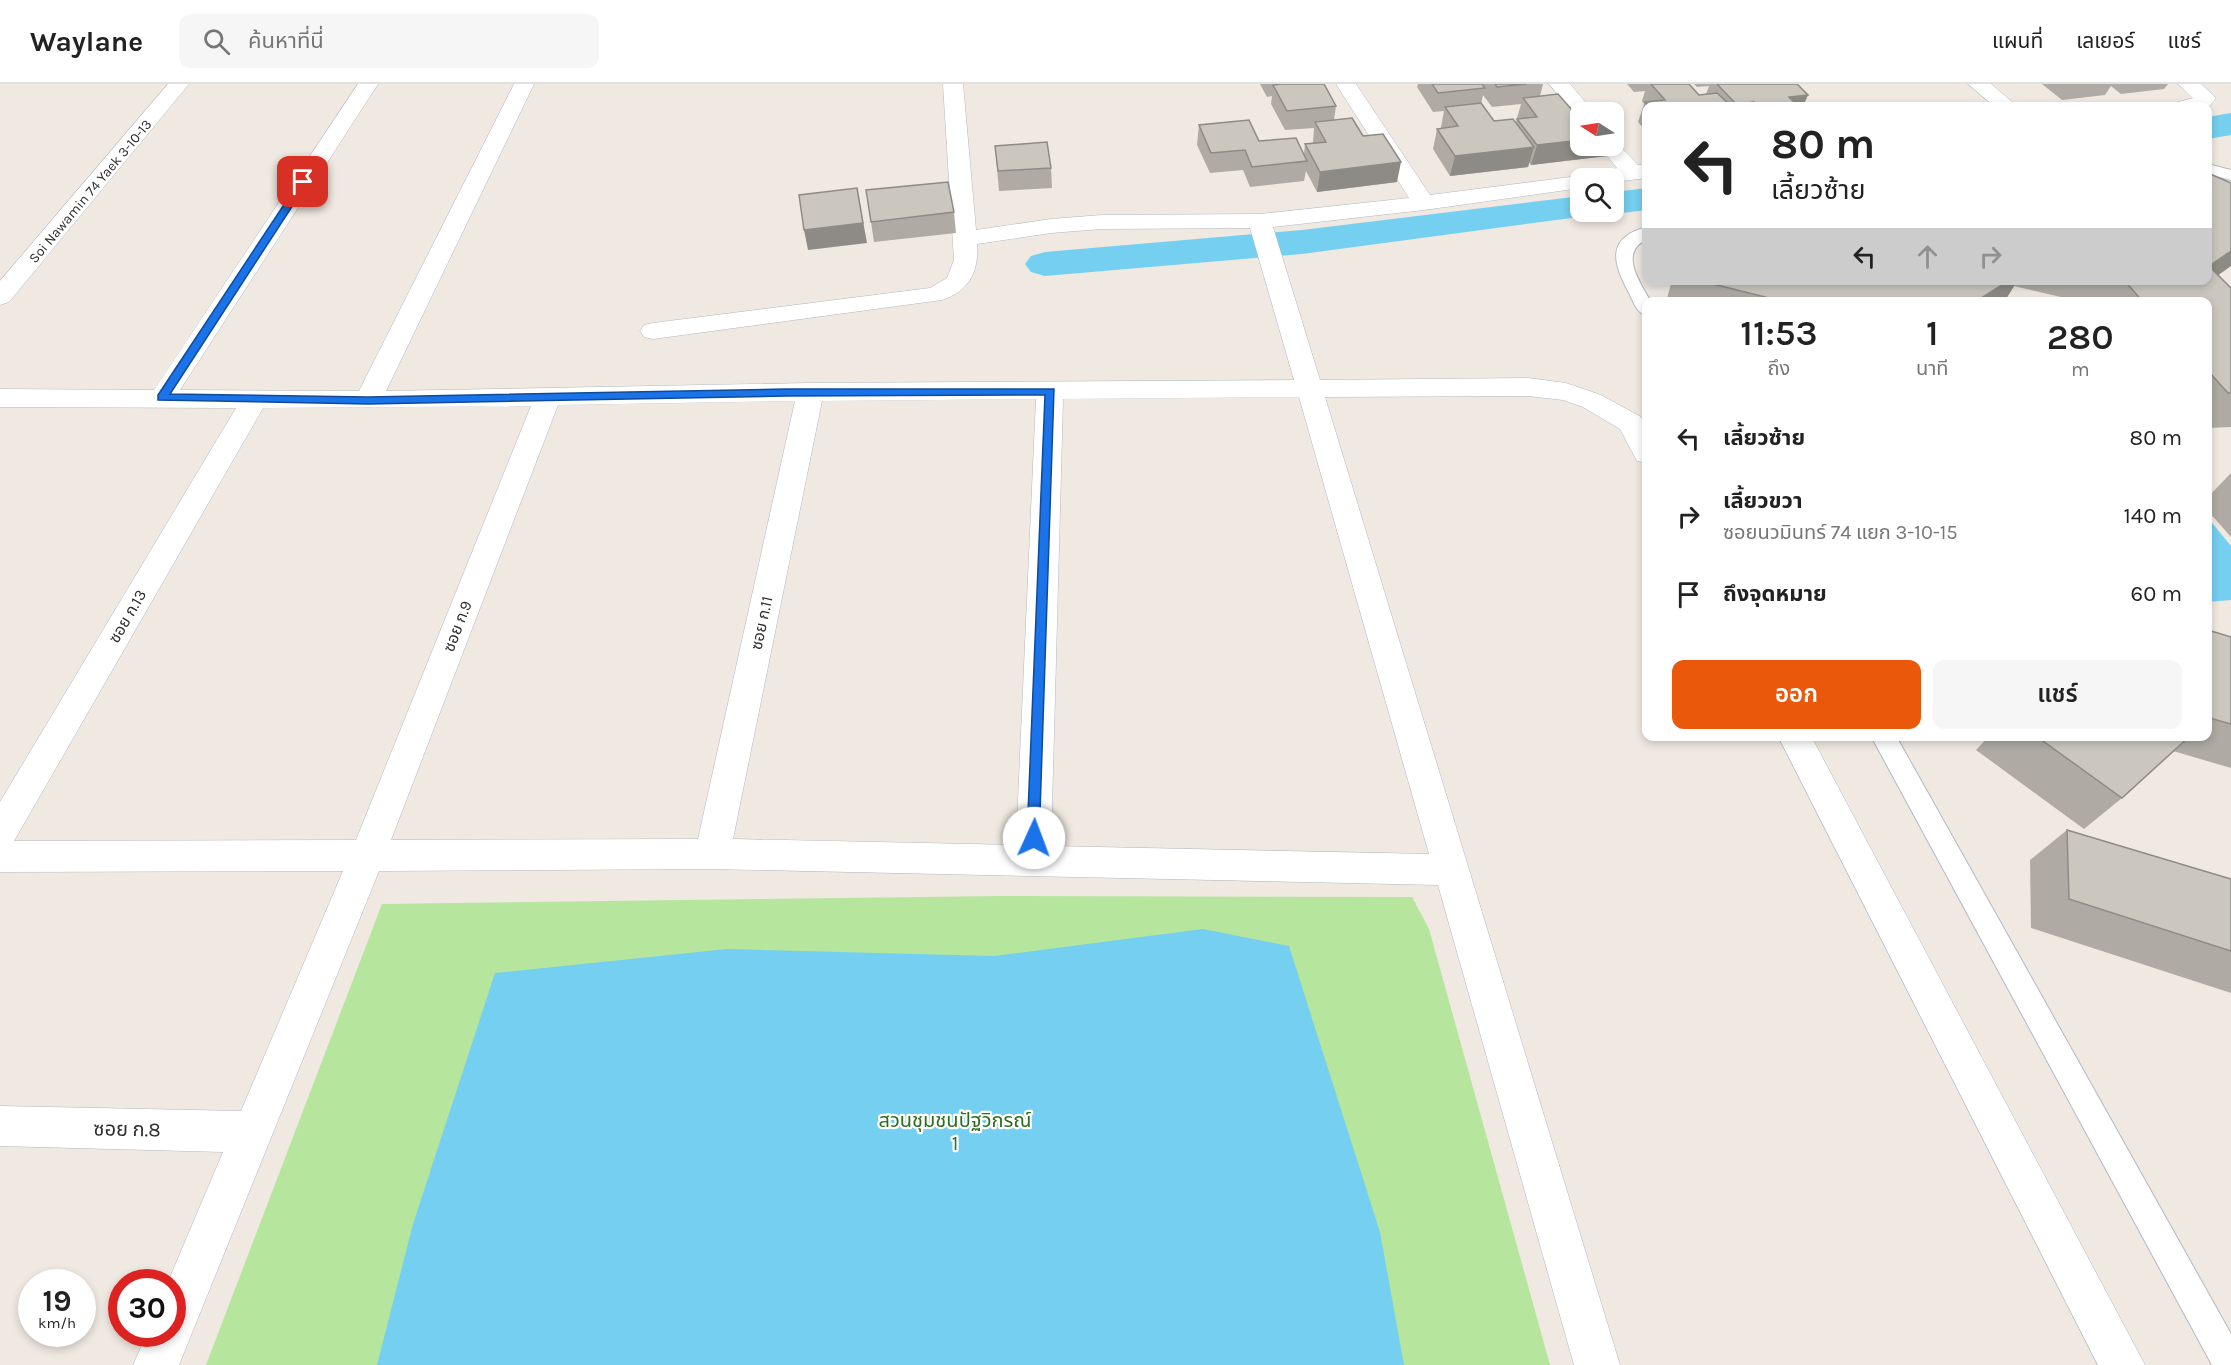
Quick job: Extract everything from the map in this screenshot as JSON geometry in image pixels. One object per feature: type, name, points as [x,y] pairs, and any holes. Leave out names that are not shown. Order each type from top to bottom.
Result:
[{"type":"street","name":"Soi Nawamin 74 Yaek 3-10-13","points":[[0,297],[180,84]]},
{"type":"street","points":[[162,398],[368,84]]},
{"type":"street","points":[[368,400],[524,84]]},
{"type":"street","points":[[653,331],[933,295],[952,289],[963,276],[965,239],[953,84]]},
{"type":"street","points":[[1346,84],[1424,203]]},
{"type":"street","points":[[1559,84],[1574,102]]},
{"type":"street","points":[[1978,84],[2001,102]]},
{"type":"street","points":[[2188,84],[2206,98],[2202,102]]},
{"type":"street","points":[[1622,156],[1640,172]]},
{"type":"street","points":[[1624,174],[1640,172]]},
{"type":"street","points":[[965,239],[1051,226],[1102,222],[1265,238],[1424,203],[1570,183]]},
{"type":"street","points":[[1265,238],[1597,1365]]},
{"type":"street","points":[[0,398],[368,400],[810,392],[1528,387],[1566,392],[1592,401],[1631,423],[1642,444]]},
{"type":"street","points":[[1033,862],[1050,391]]},
{"type":"street","name":"ซอย ก.11","points":[[712,854],[810,392]]},
{"type":"street","name":"ซอย ก.9","points":[[186,1292],[367,856],[548,396]]},
{"type":"street","name":"ซอย ก.13","points":[[0,833],[254,400]]},
{"type":"street","points":[[1797,741],[2122,1365]]},
{"type":"street","points":[[0,857],[712,854],[1451,870]]},
{"type":"street","name":"ซอย ก.8","points":[[0,1126],[253,1132]]},
{"type":"street","points":[[156,1365],[164,1347]]},
{"type":"lane","points":[[2212,170],[2231,175]]},
{"type":"lane","points":[[1642,234],[1631,240],[1623,261],[1624,268],[1642,301]]},
{"type":"lane","points":[[1886,741],[2230,1365]]},
{"type":"green space","name":"สวนชุมชนปัฐวิกรณ์ 1","points":[[1002,896],[1412,897],[1429,929],[1550,1365],[206,1365],[382,904]]},
{"type":"water","points":[[2212,523],[2231,546],[2231,600],[2212,602]]},
{"type":"water","name":"สวนชุมชนปัฐวิกรณ์ 1","points":[[1203,929],[1289,946],[1380,1232],[1404,1365],[377,1365],[413,1224],[495,973],[727,949],[994,956]]},
{"type":"building","points":[[1324,84],[1336,106],[1287,111],[1273,85]]},
{"type":"building","points":[[1432,84],[1482,84],[1485,88],[1438,93]]},
{"type":"building","points":[[1495,84],[1527,84],[1497,87]]},
{"type":"building","points":[[1651,84],[1689,84],[1699,95],[1717,93],[1727,102],[1645,102],[1665,100]]},
{"type":"building","points":[[1717,84],[1797,84],[1808,95],[1789,97],[1794,102],[1734,102]]},
{"type":"building","points":[[1558,94],[1570,108],[1570,141],[1537,145],[1517,119],[1537,117],[1523,98]]},
{"type":"building","points":[[1481,103],[1494,121],[1513,119],[1534,147],[1455,156],[1437,129],[1458,126],[1445,107]]},
{"type":"building","points":[[1352,118],[1363,136],[1383,134],[1401,162],[1320,172],[1305,144],[1326,142],[1315,122]]},
{"type":"building","points":[[1249,120],[1259,141],[1296,138],[1307,161],[1252,167],[1245,150],[1211,153],[1199,125]]},
{"type":"building","points":[[1047,142],[1051,168],[998,171],[995,146]]},
{"type":"building","points":[[2212,175],[2231,183],[2231,251],[2212,264]]},
{"type":"building","points":[[948,182],[954,212],[871,222],[866,190]]},
{"type":"building","points":[[857,188],[863,223],[804,230],[799,195]]},
{"type":"building","points":[[2212,269],[2231,288],[2231,393],[2228,393],[2212,375],[2212,297],[2139,297],[2128,285],[2212,285]]},
{"type":"building","points":[[1717,285],[2002,285],[1983,297],[1765,297]]},
{"type":"building","points":[[2212,631],[2231,637],[2231,724],[2212,719]]},
{"type":"building","points":[[2043,741],[2185,741],[2122,798]]},
{"type":"building","points":[[2067,830],[2231,879],[2231,951],[2069,899]]},
{"type":"waterway","points":[[2212,127],[2231,124]]},
{"type":"waterway","points":[[1624,202],[1642,200]]},
{"type":"waterway","points":[[1045,264],[1302,242],[1570,208]]},
{"type":"route","points":[[303,182],[162,398],[368,400],[786,392],[1050,391],[1034,838]]}]
